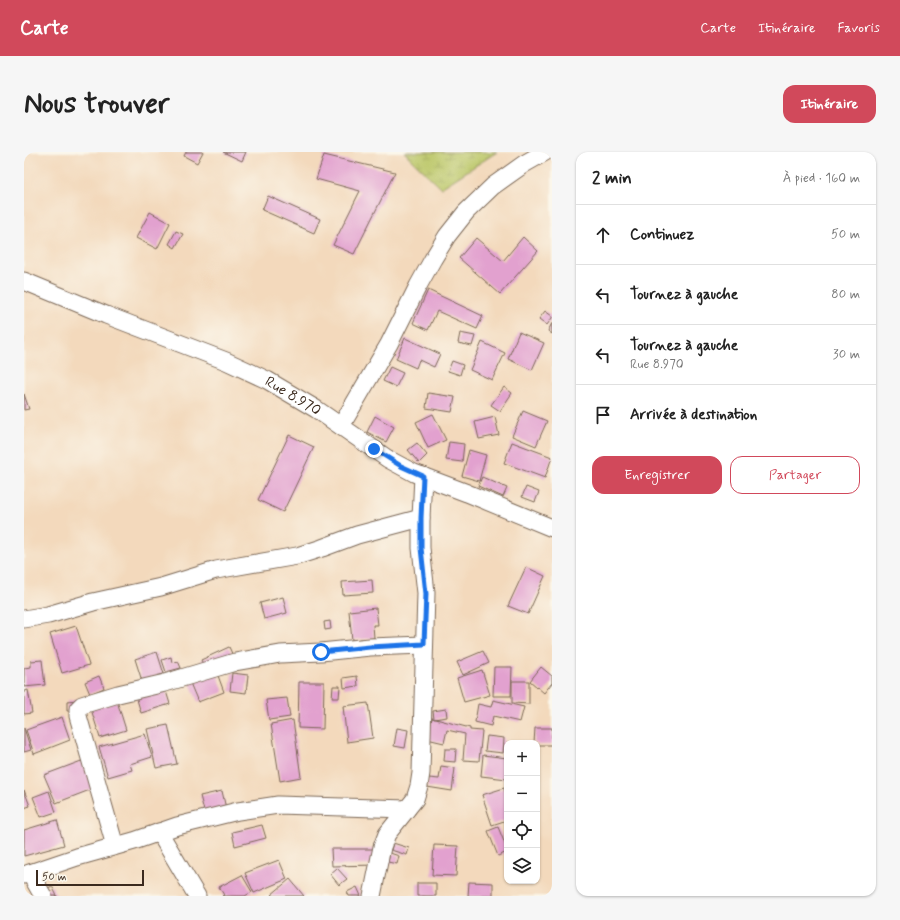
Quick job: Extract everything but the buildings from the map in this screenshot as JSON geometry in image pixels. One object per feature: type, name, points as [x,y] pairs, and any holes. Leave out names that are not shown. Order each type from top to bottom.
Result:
[{"type":"street","points":[[341,426],[389,344],[418,286],[447,236],[466,212],[493,186],[524,164],[545,152]]},
{"type":"street","name":"Rue 8.970","points":[[24,281],[106,315],[226,361],[267,380],[316,409],[388,459],[401,466],[552,528]]},
{"type":"street","points":[[372,896],[382,847],[387,834],[415,799],[421,772],[426,594],[421,548],[423,476]]},
{"type":"street","points":[[24,618],[48,615],[94,602],[161,587],[216,570],[297,556],[357,535],[421,518]]},
{"type":"street","points":[[115,846],[78,716],[78,709],[82,705],[118,694],[165,683],[235,662],[280,654],[424,644]]},
{"type":"street","points":[[43,896],[27,874],[177,826],[238,811],[278,806],[406,809]]},
{"type":"street","points":[[159,832],[197,896]]},
{"type":"green space","points":[[404,152],[497,152],[441,188]]},
{"type":"route","points":[[321,652],[424,644],[426,594],[421,548],[423,476],[414,473],[388,459],[374,449]]}]
